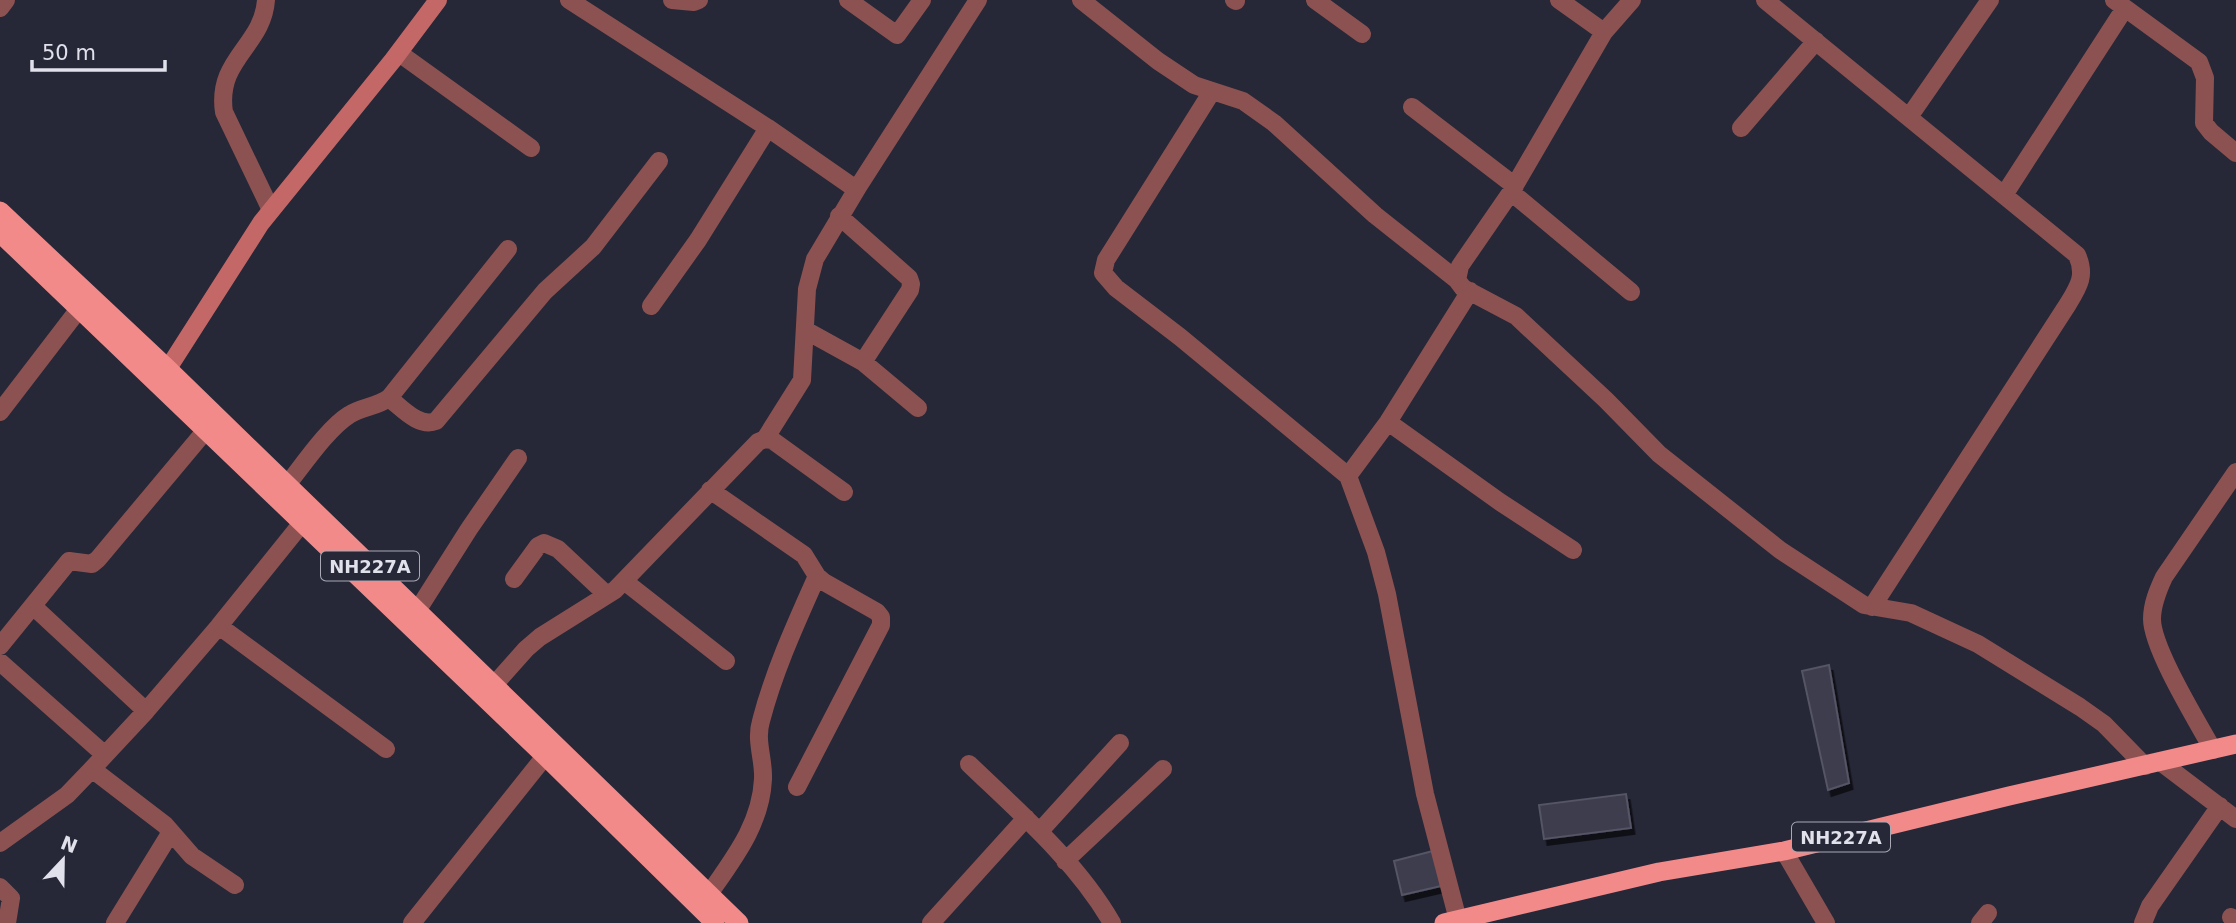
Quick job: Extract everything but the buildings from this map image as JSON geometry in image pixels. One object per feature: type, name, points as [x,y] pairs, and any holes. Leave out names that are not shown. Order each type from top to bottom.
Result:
[{"type":"highway","name":"NH227A","points":[[0,211],[163,376],[206,430],[302,523],[739,923]]},
{"type":"highway","name":"NH227A","points":[[0,233],[79,309],[163,376],[287,485],[494,685],[551,750],[715,923]]},
{"type":"highway","name":"NH227A","points":[[1451,921],[1659,872],[1784,851],[2236,744]]},
{"type":"main road","points":[[163,376],[271,210],[399,53],[438,0]]},
{"type":"street","points":[[0,8],[6,0]]},
{"type":"street","points":[[266,0],[264,17],[231,68],[221,97],[224,112],[271,210]]},
{"type":"street","points":[[569,0],[768,128],[850,185],[858,187]]},
{"type":"street","points":[[671,0],[699,0]]},
{"type":"street","points":[[848,0],[897,34],[922,0]]},
{"type":"street","points":[[765,439],[802,380],[807,289],[815,259],[839,216],[978,0]]},
{"type":"street","points":[[1081,0],[1158,61],[1194,85],[1211,93],[1243,101],[1274,123],[1375,215],[1464,285],[1516,316],[1606,400],[1639,436],[1705,493],[1780,550],[1864,605],[1911,613],[1978,645],[2080,707],[2154,764],[2236,819]]},
{"type":"street","points":[[1315,0],[1363,34]]},
{"type":"street","points":[[1559,0],[1604,32]]},
{"type":"street","points":[[1765,0],[1786,7],[1816,41],[2077,255],[2082,267],[2082,281],[1872,607]]},
{"type":"street","points":[[1909,117],[1990,0]]},
{"type":"street","points":[[1348,476],[1388,422],[1464,285],[1460,266],[1513,189],[1623,3]]},
{"type":"street","points":[[2004,195],[2119,4],[2199,62],[2205,78],[2204,123],[2236,153]]},
{"type":"street","points":[[1741,128],[1816,41]]},
{"type":"street","points":[[399,53],[531,148]]},
{"type":"street","points":[[1211,93],[1106,260],[1103,273],[1116,288],[1180,337],[1348,476],[1376,552],[1387,594],[1451,921]]},
{"type":"street","points":[[1412,107],[1513,189],[1631,292]]},
{"type":"street","points":[[651,306],[698,240],[768,128]]},
{"type":"street","points":[[389,398],[421,422],[429,424],[436,421],[545,290],[593,247],[659,161]]},
{"type":"street","points":[[839,216],[909,278],[911,284],[910,290],[863,362]]},
{"type":"street","points":[[287,485],[339,422],[352,413],[378,405],[389,398],[508,249]]},
{"type":"street","points":[[0,412],[79,309]]},
{"type":"street","points":[[806,330],[863,362],[918,408]]},
{"type":"street","points":[[1388,422],[1573,550]]},
{"type":"street","points":[[4,634],[34,607],[61,568],[69,561],[92,564],[98,559],[206,430]]},
{"type":"street","points":[[494,685],[540,637],[607,595],[624,581],[758,442],[772,440],[844,492]]},
{"type":"street","points":[[417,611],[518,458]]},
{"type":"street","points":[[2213,750],[2154,638],[2152,617],[2156,596],[2164,577],[2236,472]]},
{"type":"street","points":[[710,490],[804,555],[817,576],[881,617],[881,625],[797,787]]},
{"type":"street","points":[[0,843],[67,795],[99,762],[219,626],[302,523]]},
{"type":"street","points":[[514,579],[538,546],[544,543],[558,549],[607,595]]},
{"type":"street","points":[[709,894],[745,841],[753,824],[763,780],[758,736],[760,721],[788,642],[817,576]]},
{"type":"street","points":[[624,581],[726,661]]},
{"type":"street","points":[[34,607],[146,711]]},
{"type":"street","points":[[219,626],[386,749]]},
{"type":"street","points":[[0,662],[192,856],[235,885]]},
{"type":"street","points":[[1040,831],[1120,743]]},
{"type":"street","points":[[412,923],[551,750]]},
{"type":"street","points":[[969,764],[1040,831],[1095,897],[1112,923]]},
{"type":"street","points":[[1065,861],[1163,769]]},
{"type":"street","points":[[2143,923],[2150,906],[2220,806]]},
{"type":"street","points":[[931,923],[1026,818]]},
{"type":"street","points":[[115,923],[171,832]]},
{"type":"street","points":[[1784,851],[1826,923]]},
{"type":"street","points":[[0,887],[11,898],[7,923]]}]
